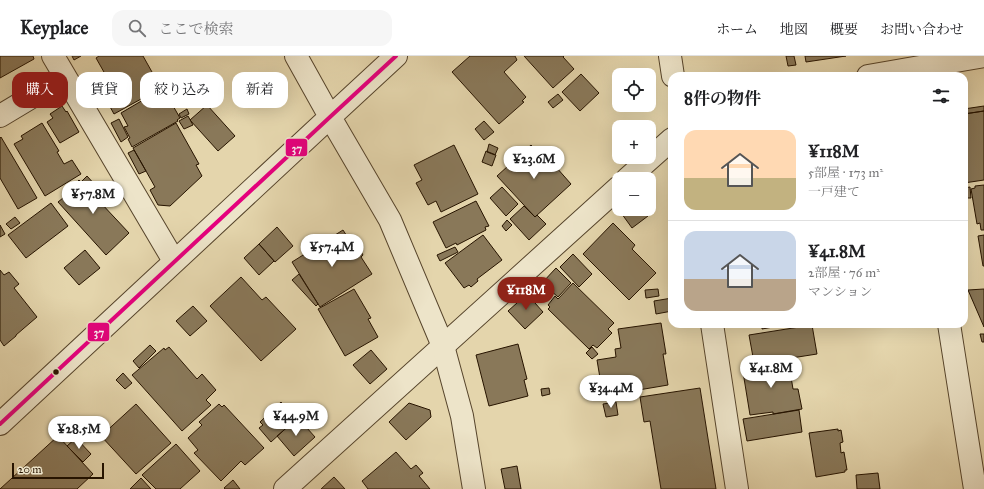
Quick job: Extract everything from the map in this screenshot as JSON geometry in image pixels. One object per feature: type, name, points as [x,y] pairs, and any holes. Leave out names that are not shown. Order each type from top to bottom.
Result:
[{"type":"street","points":[[54,56],[62,72]]},
{"type":"street","points":[[296,56],[390,220],[443,346],[462,416],[474,489]]},
{"type":"street","points":[[0,424],[396,56]]},
{"type":"street","points":[[670,56],[672,72]]},
{"type":"street","points":[[886,72],[909,67],[984,56]]},
{"type":"street","points":[[68,82],[174,261]]},
{"type":"street","points":[[0,116],[13,108]]},
{"type":"street","points":[[635,172],[668,143]]},
{"type":"street","points":[[285,489],[612,193]]},
{"type":"street","points":[[713,328],[737,489]]},
{"type":"street","points":[[950,328],[975,489]]},
{"type":"building","points":[[0,56],[33,56],[34,59],[0,78]]},
{"type":"building","points":[[72,56],[81,56],[74,60]]},
{"type":"building","points":[[99,56],[143,56],[152,72],[140,72],[140,100],[132,104],[132,72],[104,72],[96,58]]},
{"type":"building","points":[[470,56],[515,56],[517,60],[504,72],[526,97],[522,101],[524,102],[499,124],[452,72]]},
{"type":"building","points":[[524,56],[564,56],[563,57],[574,69],[553,88]]},
{"type":"building","points":[[786,56],[794,56],[796,65],[788,66]]},
{"type":"building","points":[[805,56],[846,56],[806,62]]},
{"type":"building","points":[[581,74],[599,93],[580,111],[562,92]]},
{"type":"building","points":[[558,94],[563,100],[553,108],[548,102]]},
{"type":"building","points":[[140,102],[140,108],[174,108],[180,118],[177,120],[178,121],[132,147],[128,139],[130,138],[124,127],[128,126],[121,113],[132,108]]},
{"type":"building","points":[[984,106],[984,111],[968,113],[968,108]]},
{"type":"building","points":[[59,108],[63,108],[66,112],[67,111],[79,132],[60,143],[47,122],[53,118],[50,114]]},
{"type":"building","points":[[111,108],[125,108],[114,114]]},
{"type":"building","points":[[204,108],[210,108],[235,136],[218,151],[190,120]]},
{"type":"building","points":[[187,109],[189,114],[181,118],[179,114]]},
{"type":"building","points":[[984,111],[984,180],[968,182],[968,113]]},
{"type":"building","points":[[188,116],[193,125],[184,129],[179,121]]},
{"type":"building","points":[[119,119],[128,137],[121,142],[111,123]]},
{"type":"building","points":[[484,121],[494,132],[484,140],[475,129]]},
{"type":"building","points":[[42,123],[59,151],[57,152],[64,164],[72,160],[81,174],[45,196],[14,144],[23,139],[21,136]]},
{"type":"building","points":[[176,123],[199,164],[196,165],[202,176],[170,206],[158,205],[150,190],[155,187],[133,148]]},
{"type":"building","points":[[1,137],[37,198],[18,209],[0,178]]},
{"type":"building","points":[[489,144],[498,148],[495,155],[487,152]]},
{"type":"building","points":[[454,145],[478,194],[441,212],[436,201],[428,205],[416,183],[422,180],[414,165]]},
{"type":"building","points":[[531,145],[545,159],[549,155],[558,165],[556,167],[571,184],[535,217],[497,176]]},
{"type":"building","points":[[134,150],[146,171],[139,174],[128,153]]},
{"type":"building","points":[[486,151],[496,155],[492,166],[482,162]]},
{"type":"building","points":[[87,176],[106,197],[100,202],[129,233],[106,255],[58,202],[68,194],[67,192],[79,180],[81,182]]},
{"type":"building","points":[[984,185],[984,230],[981,230],[980,223],[977,224],[971,189],[975,188],[975,186]]},
{"type":"building","points":[[502,187],[518,204],[506,216],[490,198]]},
{"type":"building","points":[[968,187],[970,187],[971,198],[968,198]]},
{"type":"building","points":[[476,201],[489,226],[485,227],[486,230],[457,245],[456,243],[446,248],[433,222]]},
{"type":"building","points":[[51,203],[68,226],[26,258],[8,235]]},
{"type":"building","points":[[524,206],[535,217],[537,215],[546,224],[529,240],[510,219]]},
{"type":"building","points":[[623,216],[648,216],[632,228]]},
{"type":"building","points":[[15,217],[20,223],[11,229],[6,224]]},
{"type":"building","points":[[507,220],[512,225],[506,231],[502,226]]},
{"type":"building","points":[[613,223],[635,245],[632,249],[656,273],[629,300],[583,254]]},
{"type":"building","points":[[0,225],[5,234],[0,237]]},
{"type":"building","points":[[277,227],[293,246],[275,262],[259,244]]},
{"type":"building","points":[[343,230],[350,241],[353,239],[363,255],[361,257],[372,274],[320,307],[292,262]]},
{"type":"building","points":[[483,235],[502,260],[477,279],[478,281],[471,287],[469,285],[464,288],[445,263]]},
{"type":"building","points":[[984,235],[984,266],[983,266],[978,236]]},
{"type":"building","points":[[259,244],[274,261],[259,275],[244,258]]},
{"type":"building","points":[[455,247],[458,252],[440,261],[437,255]]},
{"type":"building","points":[[85,250],[100,268],[79,285],[64,268]]},
{"type":"building","points":[[573,254],[592,274],[579,287],[560,267]]},
{"type":"building","points":[[556,268],[571,283],[558,297],[542,283]]},
{"type":"building","points":[[0,270],[4,275],[9,272],[19,284],[14,288],[37,317],[4,346],[0,340]]},
{"type":"building","points":[[299,274],[318,304],[316,306],[292,280]]},
{"type":"building","points":[[241,277],[262,300],[266,297],[296,329],[261,361],[210,306]]},
{"type":"building","points":[[573,283],[614,323],[608,329],[612,333],[597,348],[593,345],[589,349],[548,309],[550,307],[548,305],[555,296],[558,299]]},
{"type":"building","points":[[354,289],[371,318],[368,319],[378,337],[345,356],[318,309]]},
{"type":"building","points":[[658,289],[659,296],[646,298],[645,290]]},
{"type":"building","points":[[984,289],[984,327],[968,290]]},
{"type":"building","points":[[527,294],[543,312],[525,329],[508,311]]},
{"type":"building","points":[[668,299],[668,312],[656,314],[654,301]]},
{"type":"building","points":[[193,306],[207,321],[190,336],[176,321]]},
{"type":"building","points":[[661,323],[666,354],[663,354],[668,385],[603,396],[597,360],[616,357],[615,349],[621,348],[618,329]]},
{"type":"building","points":[[793,328],[813,328],[817,354],[766,362],[765,356],[753,357],[749,335]]},
{"type":"building","points":[[980,334],[984,334],[984,342],[982,342]]},
{"type":"building","points":[[518,344],[527,379],[524,380],[528,396],[489,406],[476,355]]},
{"type":"building","points":[[150,345],[156,351],[139,368],[133,361]]},
{"type":"building","points":[[169,347],[197,379],[202,374],[216,390],[206,400],[211,405],[182,431],[132,375],[164,348],[165,350]]},
{"type":"building","points":[[592,347],[598,354],[592,359],[586,353]]},
{"type":"building","points":[[371,350],[387,369],[370,384],[353,365]]},
{"type":"building","points":[[783,360],[784,366],[789,365],[793,389],[798,389],[802,409],[773,414],[773,412],[750,415],[743,372],[757,369],[756,364]]},
{"type":"building","points":[[123,373],[132,383],[125,389],[116,380]]},
{"type":"building","points":[[549,388],[550,394],[542,396],[541,389]]},
{"type":"building","points":[[700,388],[716,489],[661,489],[650,421],[644,422],[640,397]]},
{"type":"building","points":[[281,402],[296,419],[271,442],[259,428],[263,425],[260,422]]},
{"type":"building","points":[[616,402],[618,415],[606,417],[603,404]]},
{"type":"building","points":[[409,403],[430,410],[431,417],[406,440],[389,422]]},
{"type":"building","points":[[136,404],[171,443],[136,474],[101,436]]},
{"type":"building","points":[[219,404],[222,407],[224,405],[264,448],[245,465],[241,461],[221,481],[194,453],[198,450],[188,438],[202,425],[199,422]]},
{"type":"building","points":[[799,410],[802,432],[747,441],[743,419]]},
{"type":"building","points":[[298,418],[315,437],[294,456],[277,436]]},
{"type":"building","points":[[59,425],[63,431],[54,438],[50,433]]},
{"type":"building","points":[[838,429],[838,431],[841,430],[843,442],[840,443],[841,453],[844,452],[847,470],[845,470],[845,472],[816,477],[809,433]]},
{"type":"building","points":[[58,436],[93,474],[77,489],[0,489]]},
{"type":"building","points":[[76,438],[91,454],[83,462],[67,446]]},
{"type":"building","points":[[176,444],[200,471],[180,489],[156,489],[142,475]]},
{"type":"building","points":[[396,452],[411,469],[416,465],[423,473],[419,476],[430,489],[368,489],[362,481]]},
{"type":"building","points":[[517,466],[521,489],[505,489],[501,469]]},
{"type":"building","points":[[878,473],[880,489],[857,489],[856,475]]},
{"type":"building","points":[[334,477],[345,489],[321,489]]},
{"type":"building","points":[[141,478],[151,489],[130,489]]},
{"type":"building","points":[[233,480],[240,489],[224,488]]},
{"type":"transit line","name":"37","points":[[0,424],[396,56]]}]
